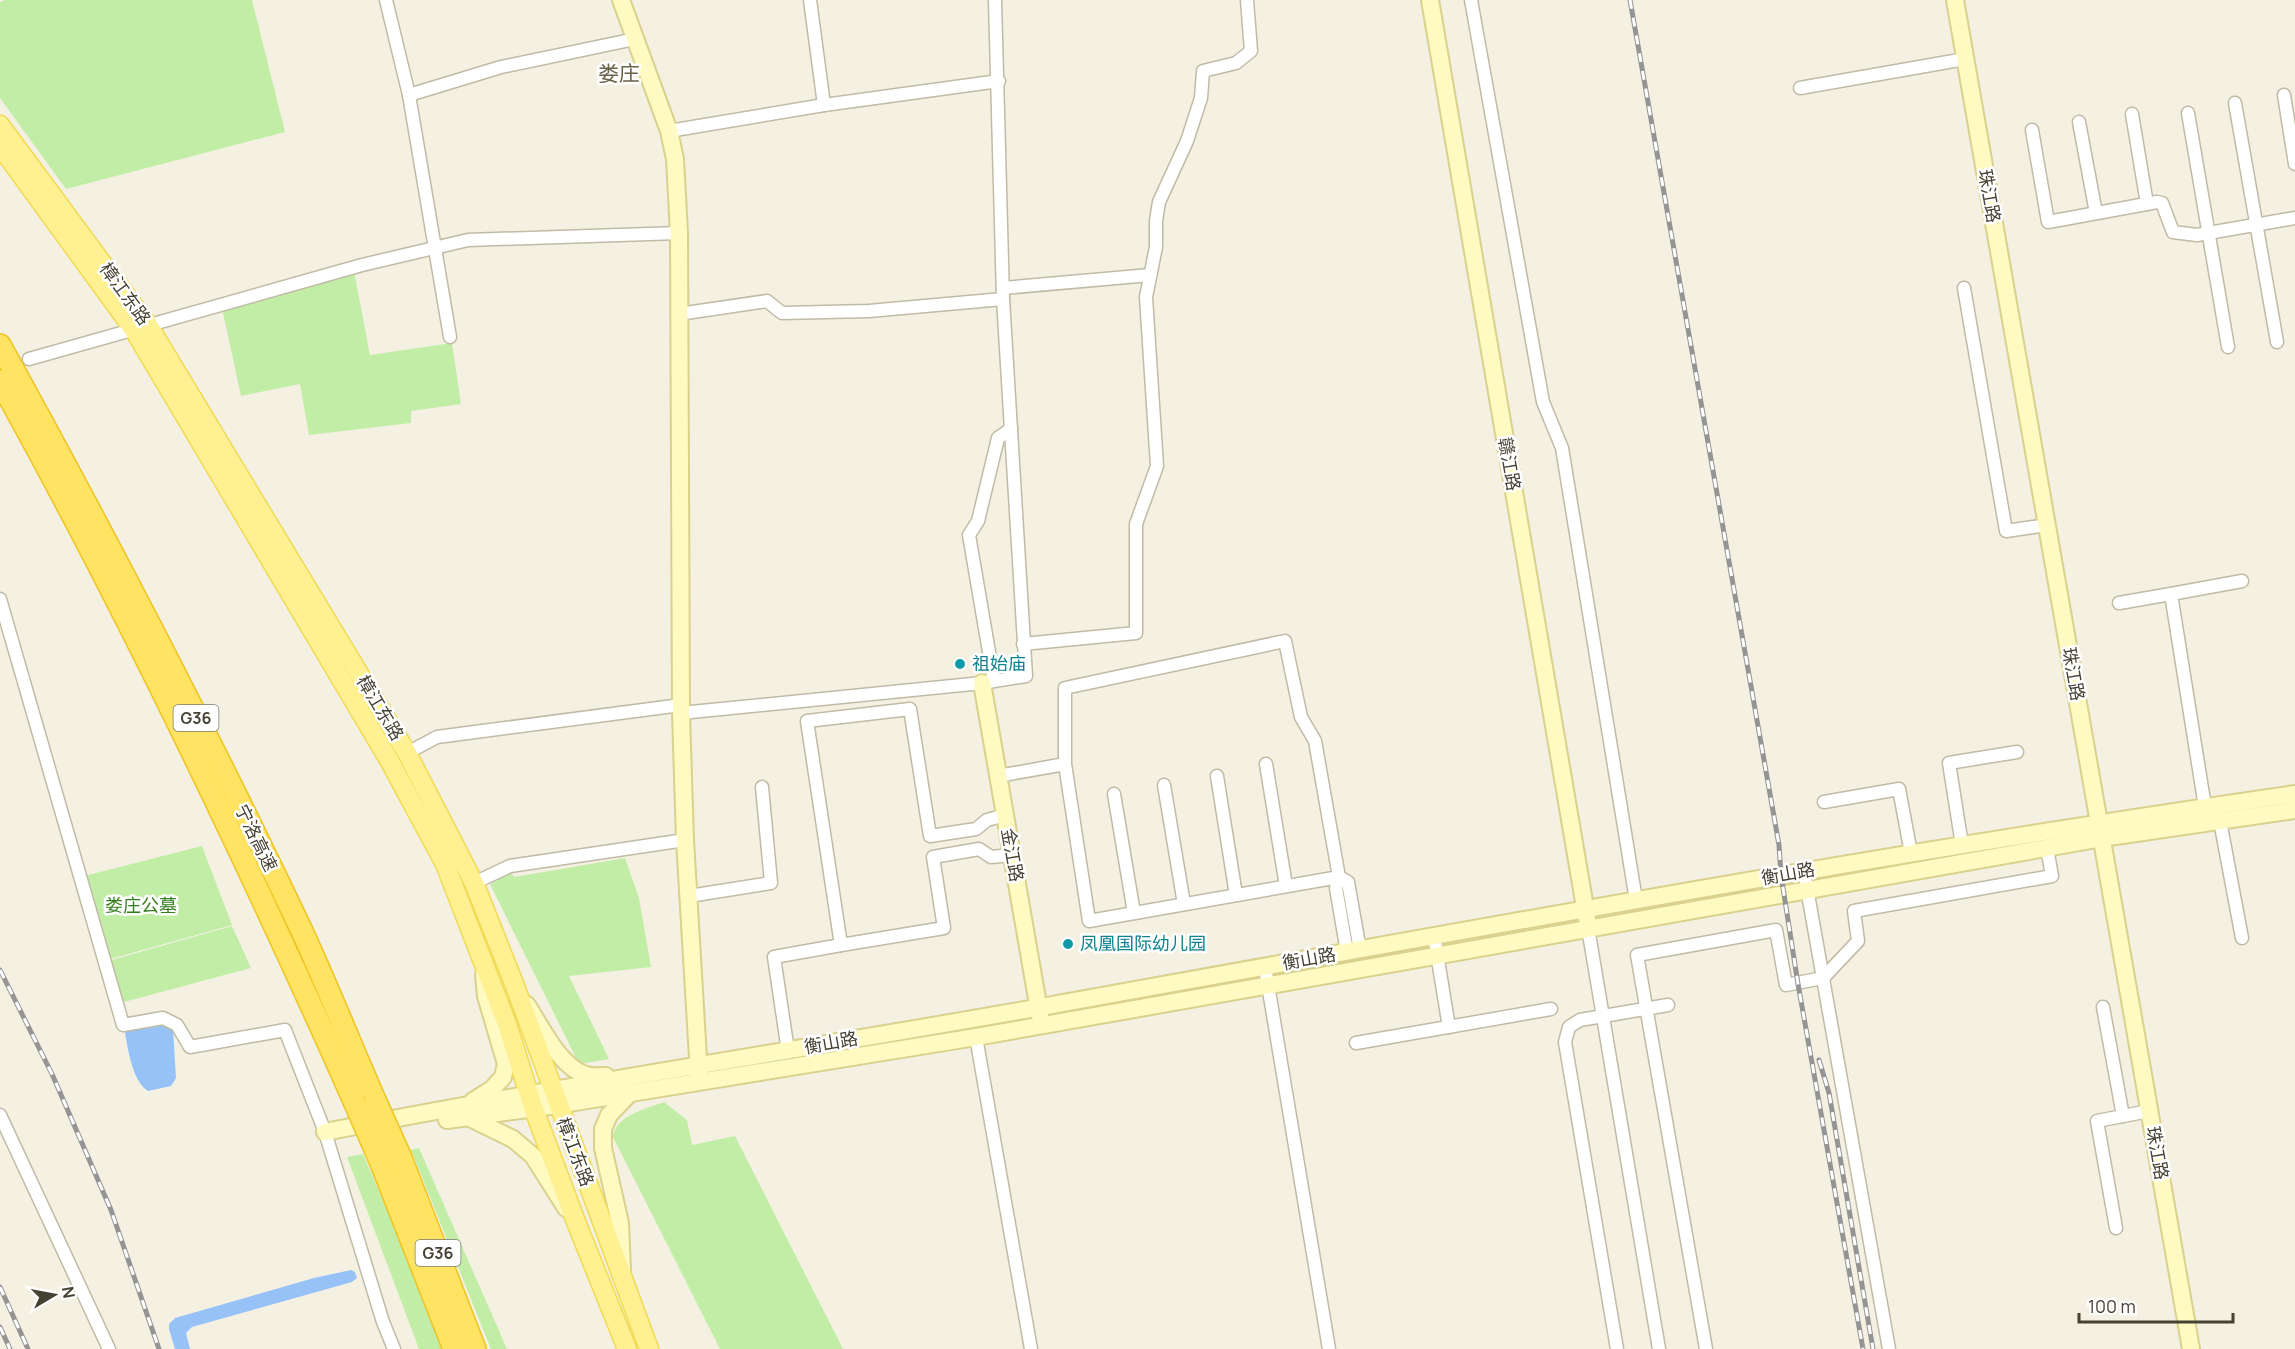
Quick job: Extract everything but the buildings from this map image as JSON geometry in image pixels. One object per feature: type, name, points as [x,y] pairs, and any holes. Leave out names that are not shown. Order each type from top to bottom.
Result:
[{"type":"highway","name":"宁洛高速","points":[[0,345],[158,642],[301,930],[375,1100],[391,1160],[453,1349]]},
{"type":"highway","name":"宁洛高速","points":[[0,381],[137,637],[283,942],[354,1101],[391,1160],[475,1349]]},
{"type":"main road","name":"樟江东路","points":[[0,125],[141,327],[407,753],[474,883],[515,986],[649,1349]]},
{"type":"main road","name":"樟江东路","points":[[0,146],[141,327],[389,760],[445,864],[482,955],[531,1101],[578,1227],[627,1349]]},
{"type":"street","points":[[386,0],[410,95],[450,337]]},
{"type":"street","points":[[621,0],[669,131],[675,159],[679,233],[681,709],[685,840],[699,1073]]},
{"type":"street","points":[[810,0],[824,105]]},
{"type":"street","points":[[407,753],[437,737],[681,709],[988,682],[1026,676],[1003,293],[995,0]]},
{"type":"street","points":[[1023,644],[1136,633],[1136,524],[1157,466],[1146,297],[1156,247],[1159,202],[1187,141],[1201,98],[1203,71],[1236,63],[1251,51],[1247,0]]},
{"type":"street","name":"赣江路","points":[[1430,0],[1588,928]]},
{"type":"street","points":[[1471,0],[1543,402],[1562,448],[1636,900]]},
{"type":"street","name":"珠江路","points":[[1955,0],[2191,1349]]},
{"type":"street","points":[[410,95],[501,67],[635,39]]},
{"type":"street","points":[[1800,88],[1965,59]]},
{"type":"street","points":[[669,131],[824,105],[999,81]]},
{"type":"street","points":[[2284,94],[2295,164]]},
{"type":"street","points":[[2235,103],[2277,342]]},
{"type":"street","points":[[2188,113],[2228,347]]},
{"type":"street","points":[[2132,114],[2147,204]]},
{"type":"street","points":[[2079,122],[2096,213]]},
{"type":"street","points":[[2032,130],[2048,222],[2147,204],[2162,204],[2173,232],[2197,235],[2295,218]]},
{"type":"street","points":[[29,358],[435,247],[468,240],[679,233]]},
{"type":"street","points":[[679,314],[767,301],[782,314],[869,311],[1150,275]]},
{"type":"street","points":[[1964,288],[2006,531],[2047,525]]},
{"type":"street","points":[[988,682],[969,535],[978,520],[998,438],[1011,429]]},
{"type":"street","points":[[2120,603],[2242,581]]},
{"type":"street","points":[[2171,594],[2205,807]]},
{"type":"street","points":[[0,599],[123,1025],[163,1018],[177,1025],[190,1047],[285,1030],[326,1137],[391,1348]]},
{"type":"street","points":[[1339,877],[1315,741],[1301,717],[1285,641],[1065,688],[1065,764],[1089,921],[1339,877],[1348,882],[1353,951]]},
{"type":"street","name":"金江路","points":[[988,682],[998,776],[1042,1026]]},
{"type":"street","points":[[788,1051],[774,957],[944,928],[910,709],[807,721],[841,945]]},
{"type":"street","points":[[1962,845],[1949,763],[2017,752]]},
{"type":"street","points":[[998,776],[1065,764]]},
{"type":"street","points":[[1266,765],[1286,886]]},
{"type":"street","points":[[1217,776],[1236,895]]},
{"type":"street","points":[[1164,785],[1184,904]]},
{"type":"street","points":[[689,896],[771,883],[762,787]]},
{"type":"street","points":[[1824,802],[1899,789],[1911,853]]},
{"type":"street","points":[[1114,794],[1134,913]]},
{"type":"street","name":"衡山路","points":[[326,1137],[467,1110],[555,1098],[699,1073],[976,1037],[1042,1026],[2047,848],[2100,830],[2205,807],[2295,794]]},
{"type":"street","name":"衡山路","points":[[699,1073],[788,1051],[1911,853],[2100,830],[2220,821],[2295,810]]},
{"type":"street","points":[[930,836],[976,829],[987,820],[1005,815]]},
{"type":"street","points":[[2220,821],[2241,938]]},
{"type":"street","points":[[474,883],[510,866],[685,840]]},
{"type":"street","points":[[1706,1349],[1636,955],[1776,930],[1786,985],[1823,978],[1858,941],[1854,911],[2052,876],[2047,848]]},
{"type":"street","points":[[933,857],[979,849],[991,857],[1012,855]]},
{"type":"street","points":[[1804,871],[1889,1349]]},
{"type":"street","points":[[1588,928],[1659,1349]]},
{"type":"street","points":[[1434,936],[1449,1027]]},
{"type":"street","points":[[482,955],[486,996],[506,1064],[503,1077],[467,1110],[513,1139],[533,1156],[578,1227]]},
{"type":"street","points":[[1265,967],[1329,1349]]},
{"type":"street","points":[[515,986],[556,1052],[586,1075],[631,1085],[609,1115],[603,1130],[603,1148],[620,1224],[623,1279]]},
{"type":"street","points":[[1617,1349],[1565,1042],[1569,1027],[1580,1020],[1668,1005]]},
{"type":"street","points":[[2103,1007],[2123,1116]]},
{"type":"street","points":[[1356,1043],[1551,1009]]},
{"type":"street","points":[[976,1037],[1031,1349]]},
{"type":"street","points":[[2116,1228],[2097,1121],[2149,1111]]},
{"type":"street","points":[[0,1115],[109,1349]]},
{"type":"green space","points":[[5,0],[252,0],[285,132],[66,189],[0,98],[0,2]]},
{"type":"green space","points":[[354,271],[370,355],[452,343],[461,404],[411,411],[411,423],[309,435],[300,384],[241,396],[222,308]]},
{"type":"green space","name":"娄庄公墓","points":[[202,846],[232,925],[107,960],[84,876]]},
{"type":"green space","points":[[625,858],[639,898],[651,967],[569,976],[609,1059],[579,1064],[490,884],[511,872],[514,877]]},
{"type":"green space","points":[[232,926],[251,968],[120,1003],[108,961]]},
{"type":"green space","points":[[664,1102],[687,1120],[692,1145],[735,1136],[843,1349],[720,1349],[613,1137],[619,1123],[626,1118]]},
{"type":"green space","points":[[419,1148],[507,1349],[491,1349],[411,1150]]},
{"type":"green space","points":[[363,1154],[443,1349],[419,1349],[347,1157]]},
{"type":"water","points":[[164,1022],[173,1029],[176,1078],[171,1086],[148,1091],[138,1081],[125,1033],[130,1028]]},
{"type":"water","points":[[351,1270],[355,1272],[357,1278],[352,1282],[192,1327],[186,1333],[190,1349],[175,1349],[169,1324],[175,1318],[314,1278]]},
{"type":"railway","points":[[1630,0],[1779,845],[1781,875],[1798,984],[1863,1349]]},
{"type":"railway","points":[[0,970],[52,1074],[111,1210],[159,1349]]},
{"type":"railway","points":[[1819,1060],[1829,1093],[1873,1349]]},
{"type":"railway","points":[[0,1287],[28,1349]]},
{"type":"railway","points":[[0,1327],[10,1349]]},
{"type":"place","name":"祖始庙","points":[[960,664]]},
{"type":"place","name":"凤凰国际幼儿园","points":[[1068,944]]},
{"type":"district","name":"娄庄","points":[[619,74]]}]
